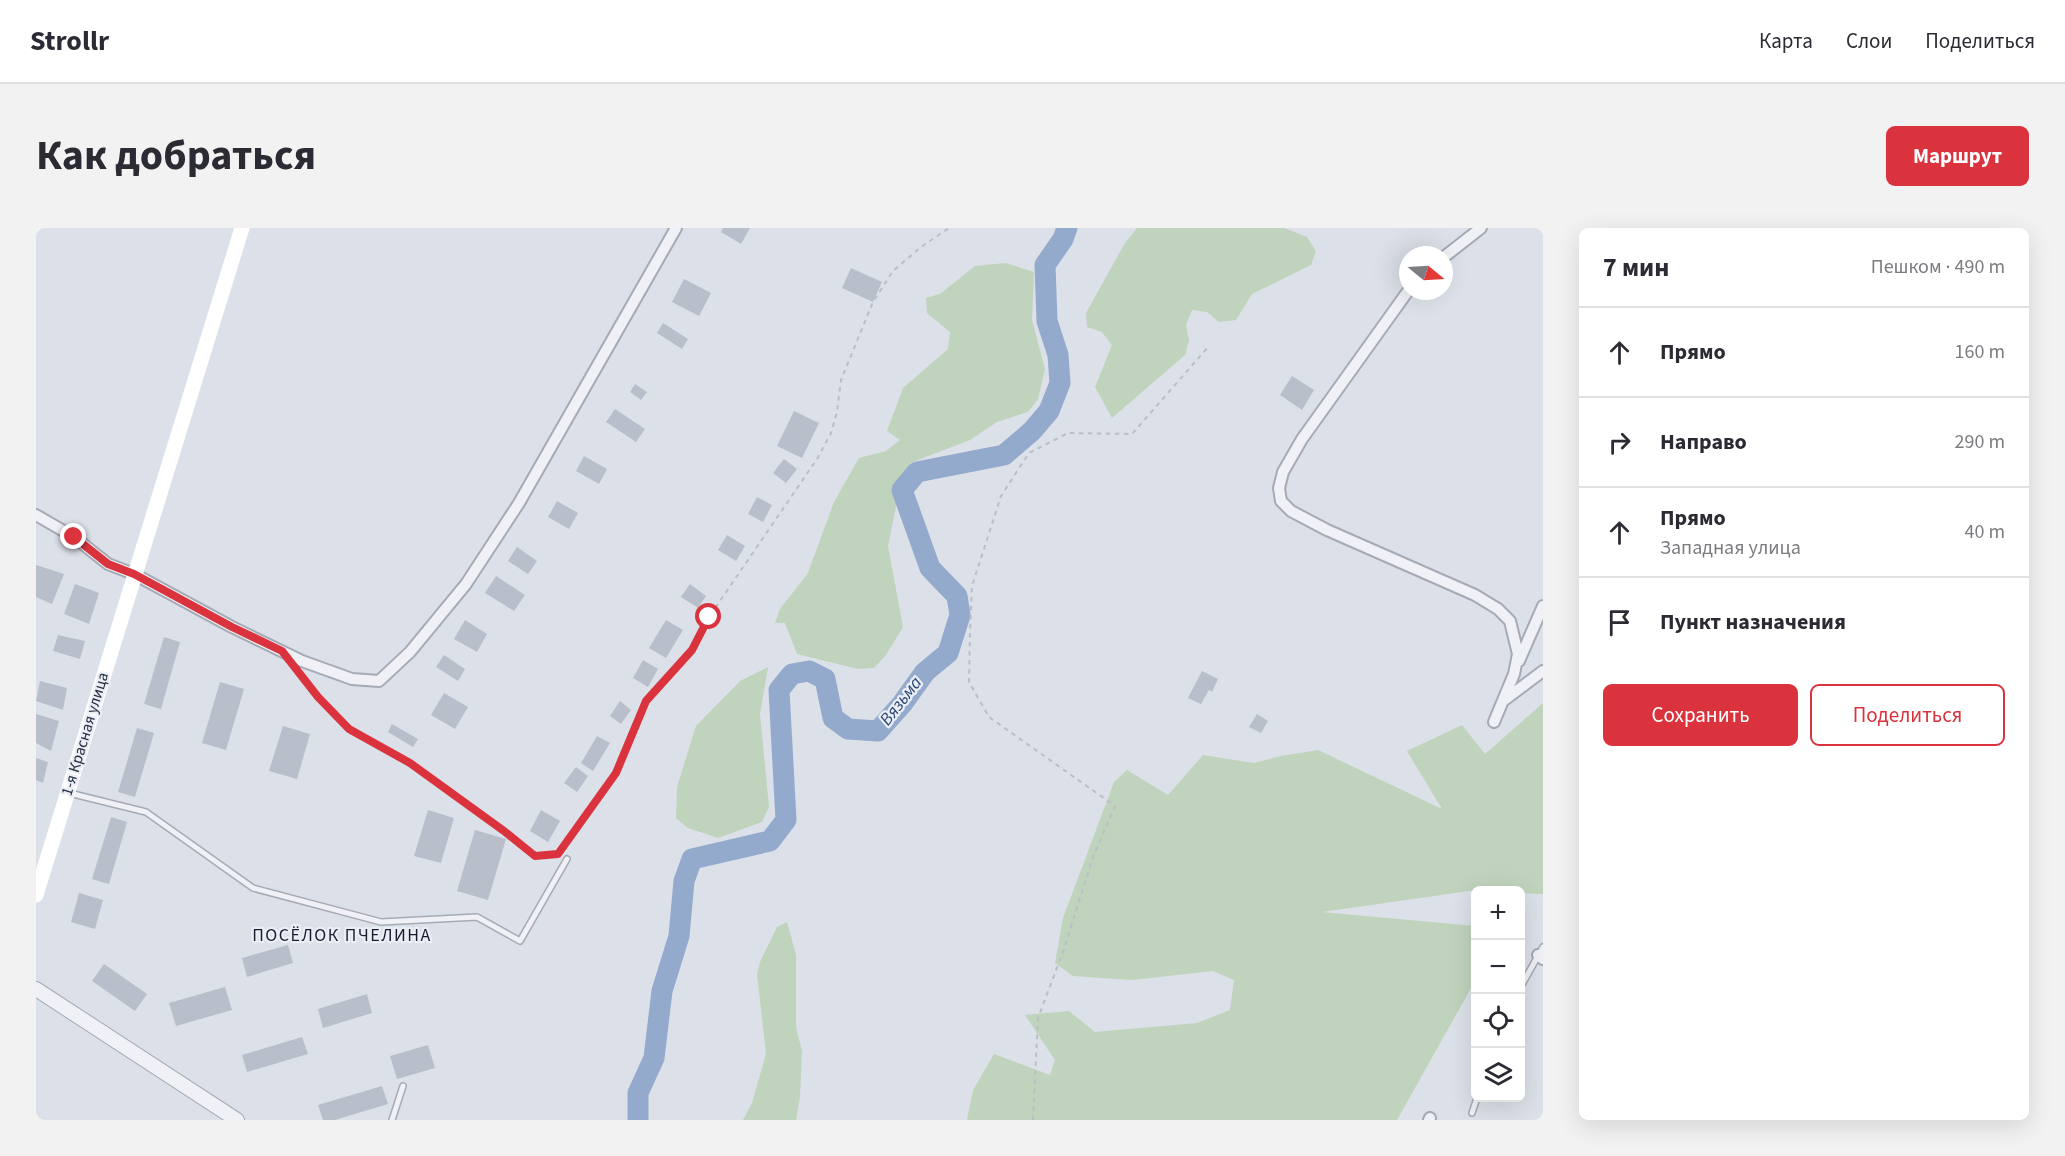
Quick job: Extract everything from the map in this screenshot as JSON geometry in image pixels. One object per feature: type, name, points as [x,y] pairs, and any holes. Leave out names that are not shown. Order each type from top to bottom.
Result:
[{"type":"main road","name":"1-я Красная улица","points":[[36,895],[242,228]]},
{"type":"street","points":[[36,515],[74,537],[108,564],[134,574],[232,627],[302,661],[352,679],[379,681],[410,652],[466,584],[519,503],[676,228]]},
{"type":"street","points":[[1453,250],[1481,228]]},
{"type":"street","points":[[1402,300],[1302,439],[1283,472],[1279,488],[1281,501],[1291,511],[1327,530],[1475,595],[1498,609],[1510,621],[1515,635],[1518,654],[1514,674]]},
{"type":"street","points":[[1494,722],[1543,606]]},
{"type":"street","points":[[1502,702],[1543,671]]},
{"type":"street","points":[[36,989],[237,1120]]},
{"type":"lane","points":[[67,792],[146,812],[253,888],[381,922],[477,917],[520,941],[567,859]]},
{"type":"lane","points":[[1525,981],[1541,954]]},
{"type":"lane","points":[[392,1120],[403,1086]]},
{"type":"lane","points":[[1472,1113],[1476,1102]]},
{"type":"path","points":[[297,670],[318,697],[349,729],[410,763],[535,856],[558,854],[616,773],[646,701],[692,650],[709,617],[817,459],[831,433],[837,412],[841,380],[873,302],[893,271],[921,247],[949,228]]},
{"type":"path","points":[[1033,1120],[1038,1018],[1064,949],[1093,857],[1114,806],[989,717],[969,682],[972,586],[1001,496],[1029,453],[1068,433],[1132,434],[1209,346]]},
{"type":"green space","points":[[1137,228],[1284,228],[1307,237],[1316,251],[1311,265],[1252,294],[1236,320],[1219,322],[1207,312],[1192,310],[1186,325],[1189,340],[1185,355],[1112,418],[1095,387],[1112,345],[1102,332],[1087,327],[1086,313],[1125,243]]},
{"type":"green space","points":[[1006,263],[1034,272],[1032,320],[1045,369],[1038,399],[1028,412],[997,422],[970,440],[910,463],[899,492],[888,546],[903,627],[886,655],[874,668],[858,669],[797,654],[785,623],[775,623],[780,609],[808,573],[834,502],[859,458],[886,451],[900,440],[887,431],[903,388],[948,349],[950,332],[927,313],[926,298],[940,294],[975,266]]},
{"type":"green space","points":[[768,667],[760,714],[769,807],[762,822],[718,838],[688,828],[676,818],[677,787],[696,726],[740,681]]},
{"type":"green space","points":[[1543,703],[1543,894],[1525,893],[1525,886],[1471,886],[1471,891],[1322,912],[1471,926],[1471,988],[1397,1120],[967,1120],[973,1090],[994,1054],[1050,1075],[1055,1060],[1025,1015],[1069,1011],[1095,1032],[1197,1023],[1230,1010],[1234,980],[1213,971],[1132,980],[1073,976],[1055,963],[1063,918],[1114,782],[1127,770],[1168,795],[1203,755],[1254,763],[1318,750],[1442,809],[1407,751],[1462,725],[1485,754]]},
{"type":"green space","points":[[787,922],[796,955],[796,1027],[802,1051],[800,1097],[796,1120],[743,1120],[752,1103],[766,1054],[757,974],[760,962],[777,927]]},
{"type":"building","points":[[723,228],[750,228],[741,244],[721,232]]},
{"type":"building","points":[[851,268],[882,282],[873,302],[842,288]]},
{"type":"building","points":[[684,279],[711,293],[699,316],[672,302]]},
{"type":"building","points":[[663,323],[688,339],[682,349],[657,333]]},
{"type":"building","points":[[1292,376],[1314,390],[1302,410],[1280,395]]},
{"type":"building","points":[[635,384],[647,392],[641,400],[630,392]]},
{"type":"building","points":[[615,409],[645,429],[636,442],[606,422]]},
{"type":"building","points":[[794,411],[819,423],[802,458],[777,446]]},
{"type":"building","points":[[584,456],[607,469],[599,484],[576,471]]},
{"type":"building","points":[[784,459],[797,469],[786,483],[773,473]]},
{"type":"building","points":[[757,497],[772,505],[763,522],[748,514]]},
{"type":"building","points":[[557,501],[578,513],[569,529],[548,517]]},
{"type":"building","points":[[727,535],[745,546],[736,561],[718,550]]},
{"type":"building","points":[[517,547],[537,561],[528,574],[508,561]]},
{"type":"building","points":[[36,565],[64,574],[52,604],[36,597]]},
{"type":"building","points":[[496,576],[525,595],[514,611],[485,593]]},
{"type":"building","points":[[75,584],[99,593],[89,624],[64,614]]},
{"type":"building","points":[[690,584],[706,596],[698,608],[681,597]]},
{"type":"building","points":[[465,620],[487,634],[477,652],[454,639]]},
{"type":"building","points":[[666,620],[683,630],[666,658],[649,648]]},
{"type":"building","points":[[58,635],[85,641],[80,659],[53,651]]},
{"type":"building","points":[[164,637],[180,642],[161,709],[144,704]]},
{"type":"building","points":[[444,655],[465,669],[458,681],[436,667]]},
{"type":"building","points":[[643,660],[658,669],[648,687],[633,678]]},
{"type":"building","points":[[1202,671],[1218,679],[1212,692],[1209,690],[1201,704],[1188,698]]},
{"type":"building","points":[[40,681],[67,688],[63,710],[36,701]]},
{"type":"building","points":[[220,682],[244,689],[226,750],[202,743]]},
{"type":"building","points":[[444,693],[468,707],[455,729],[431,715]]},
{"type":"building","points":[[620,701],[631,710],[621,724],[610,716]]},
{"type":"building","points":[[36,714],[59,721],[51,751],[36,743]]},
{"type":"building","points":[[1257,714],[1268,721],[1261,733],[1249,727]]},
{"type":"building","points":[[392,724],[418,739],[413,747],[388,732]]},
{"type":"building","points":[[283,726],[310,734],[297,779],[269,771]]},
{"type":"building","points":[[137,728],[154,733],[135,797],[118,792]]},
{"type":"building","points":[[597,736],[610,743],[593,771],[581,763]]},
{"type":"building","points":[[36,758],[48,762],[43,783],[36,780]]},
{"type":"building","points":[[576,767],[588,776],[577,792],[564,783]]},
{"type":"building","points":[[428,810],[454,818],[441,863],[414,856]]},
{"type":"building","points":[[541,810],[560,821],[548,842],[530,831]]},
{"type":"building","points":[[111,817],[127,822],[109,884],[92,879]]},
{"type":"building","points":[[475,830],[506,839],[488,900],[457,891]]},
{"type":"building","points":[[79,893],[103,900],[95,929],[71,922]]},
{"type":"building","points":[[288,945],[293,963],[247,977],[242,958]]},
{"type":"building","points":[[104,964],[147,994],[135,1011],[92,981]]},
{"type":"building","points":[[225,987],[232,1010],[176,1026],[169,1003]]},
{"type":"building","points":[[367,994],[372,1013],[323,1028],[318,1009]]},
{"type":"building","points":[[302,1037],[308,1054],[247,1072],[242,1055]]},
{"type":"building","points":[[428,1045],[435,1068],[397,1079],[390,1056]]},
{"type":"building","points":[[382,1086],[388,1104],[335,1120],[323,1120],[318,1105]]},
{"type":"waterway","name":"Вязьма","points":[[638,1120],[638,1093],[654,1058],[662,991],[679,936],[684,881],[692,859],[770,841],[786,820],[779,690],[792,674],[809,671],[825,679],[833,718],[848,729],[878,731],[902,704],[925,672],[948,653],[960,615],[957,596],[930,568],[902,490],[917,472],[1004,455],[1032,431],[1049,411],[1060,383],[1058,355],[1047,321],[1045,265],[1063,239],[1067,228]]},
{"type":"district","name":"ПОСЁЛОК ПЧЕЛИНА","points":[[342,935]]},
{"type":"route","points":[[74,537],[108,564],[134,574],[282,651],[318,697],[349,729],[410,763],[535,856],[558,854],[616,773],[646,701],[692,650],[709,617]]}]
